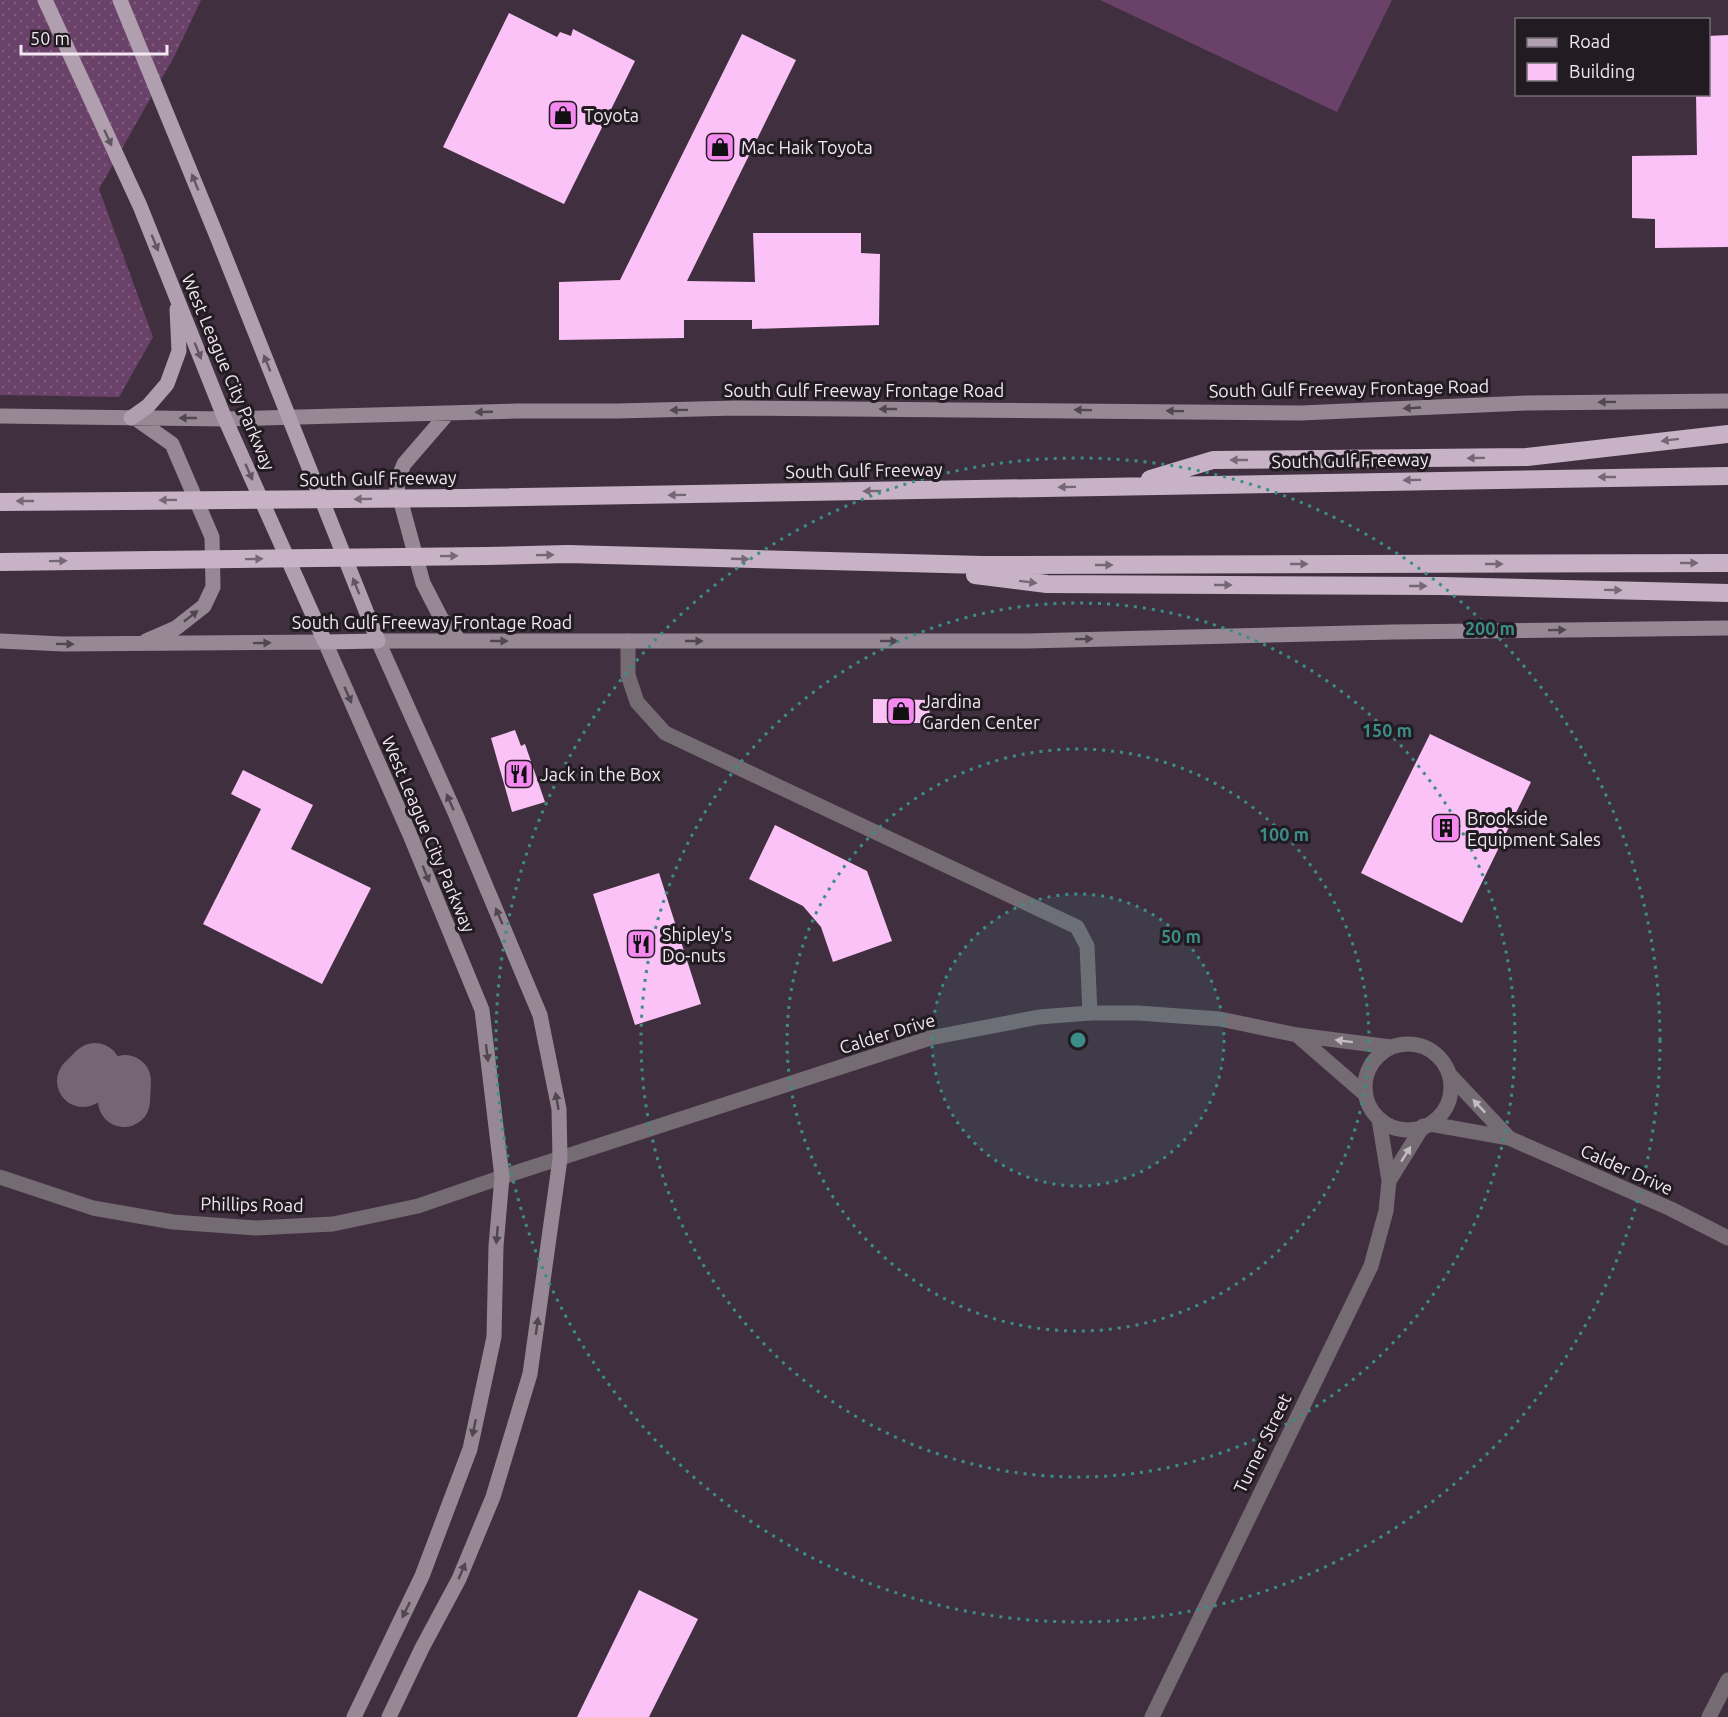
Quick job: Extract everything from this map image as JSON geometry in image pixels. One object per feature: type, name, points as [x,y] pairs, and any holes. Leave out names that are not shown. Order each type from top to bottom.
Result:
[{"type":"highway","points":[[1126,486],[1213,460],[1527,457],[1728,434]]},
{"type":"highway","name":"South Gulf Freeway","points":[[0,502],[637,496],[1728,476]]},
{"type":"highway","points":[[0,562],[568,554],[982,566],[1728,563]]},
{"type":"highway","points":[[866,562],[1047,584],[1441,586],[1728,593]]},
{"type":"main road","name":"West League City Parkway","points":[[45,0],[140,206],[225,418],[410,835],[482,1010],[502,1177],[496,1246],[494,1337],[470,1449],[422,1576],[354,1717]]},
{"type":"main road","name":"West League City Parkway","points":[[120,0],[378,641],[456,815],[540,1015],[559,1109],[560,1159],[530,1374],[493,1497],[459,1579],[389,1717]]},
{"type":"main road","points":[[141,644],[176,628],[204,606],[213,587],[212,537],[172,444],[133,418],[148,406],[167,384],[179,351],[177,297]]},
{"type":"main road","name":"South Gulf Freeway Frontage Road","points":[[0,416],[225,418],[737,408],[1301,412],[1526,403],[1728,401]]},
{"type":"main road","points":[[448,413],[404,464],[396,484],[423,583],[441,618],[460,641]]},
{"type":"main road","name":"South Gulf Freeway Frontage Road","points":[[0,641],[63,644],[378,641],[1026,641],[1393,632],[1728,628]]},
{"type":"street","points":[[628,641],[628,675],[637,702],[665,733],[1077,927],[1087,946],[1090,1013]]},
{"type":"street","name":"Calder Drive","points":[[502,1177],[930,1038],[1039,1017],[1090,1013],[1138,1013],[1220,1019],[1297,1035],[1391,1047]]},
{"type":"street","name":"Calder Drive","points":[[1297,1035],[1366,1095]]},
{"type":"street","points":[[1405,1044],[1420,1045],[1433,1051],[1443,1061],[1449,1074],[1451,1088],[1448,1103],[1440,1115],[1427,1125],[1404,1130],[1391,1126],[1379,1119],[1366,1095],[1366,1081],[1370,1067],[1379,1055],[1391,1047],[1405,1044]]},
{"type":"street","name":"Calder Drive","points":[[1449,1074],[1509,1138]]},
{"type":"street","name":"Turner Street","points":[[1152,1717],[1371,1266],[1386,1211],[1389,1181],[1379,1119]]},
{"type":"street","name":"Calder Drive","points":[[1427,1125],[1509,1138],[1671,1209],[1728,1238]]},
{"type":"street","name":"Turner Street","points":[[1389,1181],[1427,1125]]},
{"type":"street","name":"Phillips Road","points":[[0,1177],[93,1208],[173,1222],[256,1227],[333,1224],[418,1206],[502,1177]]},
{"type":"street","points":[[1709,1717],[1728,1680]]},
{"type":"shaded area","points":[[0,0],[201,0],[175,55],[99,189],[153,337],[119,397],[0,395]]},
{"type":"shaded area","points":[[1100,0],[1392,0],[1337,112]]},
{"type":"building","name":"Toyota","points":[[509,13],[557,37],[560,32],[571,36],[573,29],[635,61],[564,204],[443,147]]},
{"type":"building","name":"Mac Haik Toyota","points":[[742,34],[796,60],[687,281],[755,282],[753,233],[861,233],[861,253],[880,254],[879,325],[752,329],[752,320],[684,320],[684,338],[559,340],[559,282],[620,280]]},
{"type":"building","points":[[1728,35],[1728,247],[1655,248],[1655,219],[1632,218],[1632,156],[1697,155],[1696,96],[1710,96],[1710,36]]},
{"type":"building","name":"Jardina Garden Center","points":[[873,699],[929,700],[930,723],[873,723]]},
{"type":"building","name":"Jack in the Box","points":[[515,730],[521,746],[525,744],[545,802],[512,812],[491,738]]},
{"type":"building","name":"Brookside Equipment Sales","points":[[1430,734],[1531,782],[1462,923],[1361,873]]},
{"type":"building","points":[[243,770],[313,805],[291,849],[371,888],[322,984],[203,924],[261,809],[231,794]]},
{"type":"building","points":[[775,825],[867,871],[892,941],[833,962],[821,927],[803,906],[749,879]]},
{"type":"building","points":[[659,873],[701,1004],[635,1025],[593,894]]},
{"type":"building","points":[[639,1590],[698,1619],[649,1717],[577,1717]]},
{"type":"taxiway","points":[[83,1081],[95,1069]]},
{"type":"taxiway","points":[[124,1101],[125,1081]]},
{"type":"place","name":"Toyota","points":[[563,115]]},
{"type":"place","name":"Mac Haik Toyota","points":[[720,147]]},
{"type":"place","name":"Jardina Garden Center","points":[[901,711]]},
{"type":"place","name":"Jack in the Box","points":[[519,774]]},
{"type":"place","name":"Brookside Equipment Sales","points":[[1446,828]]},
{"type":"place","name":"Shipley's Do-nuts","points":[[641,944]]}]
